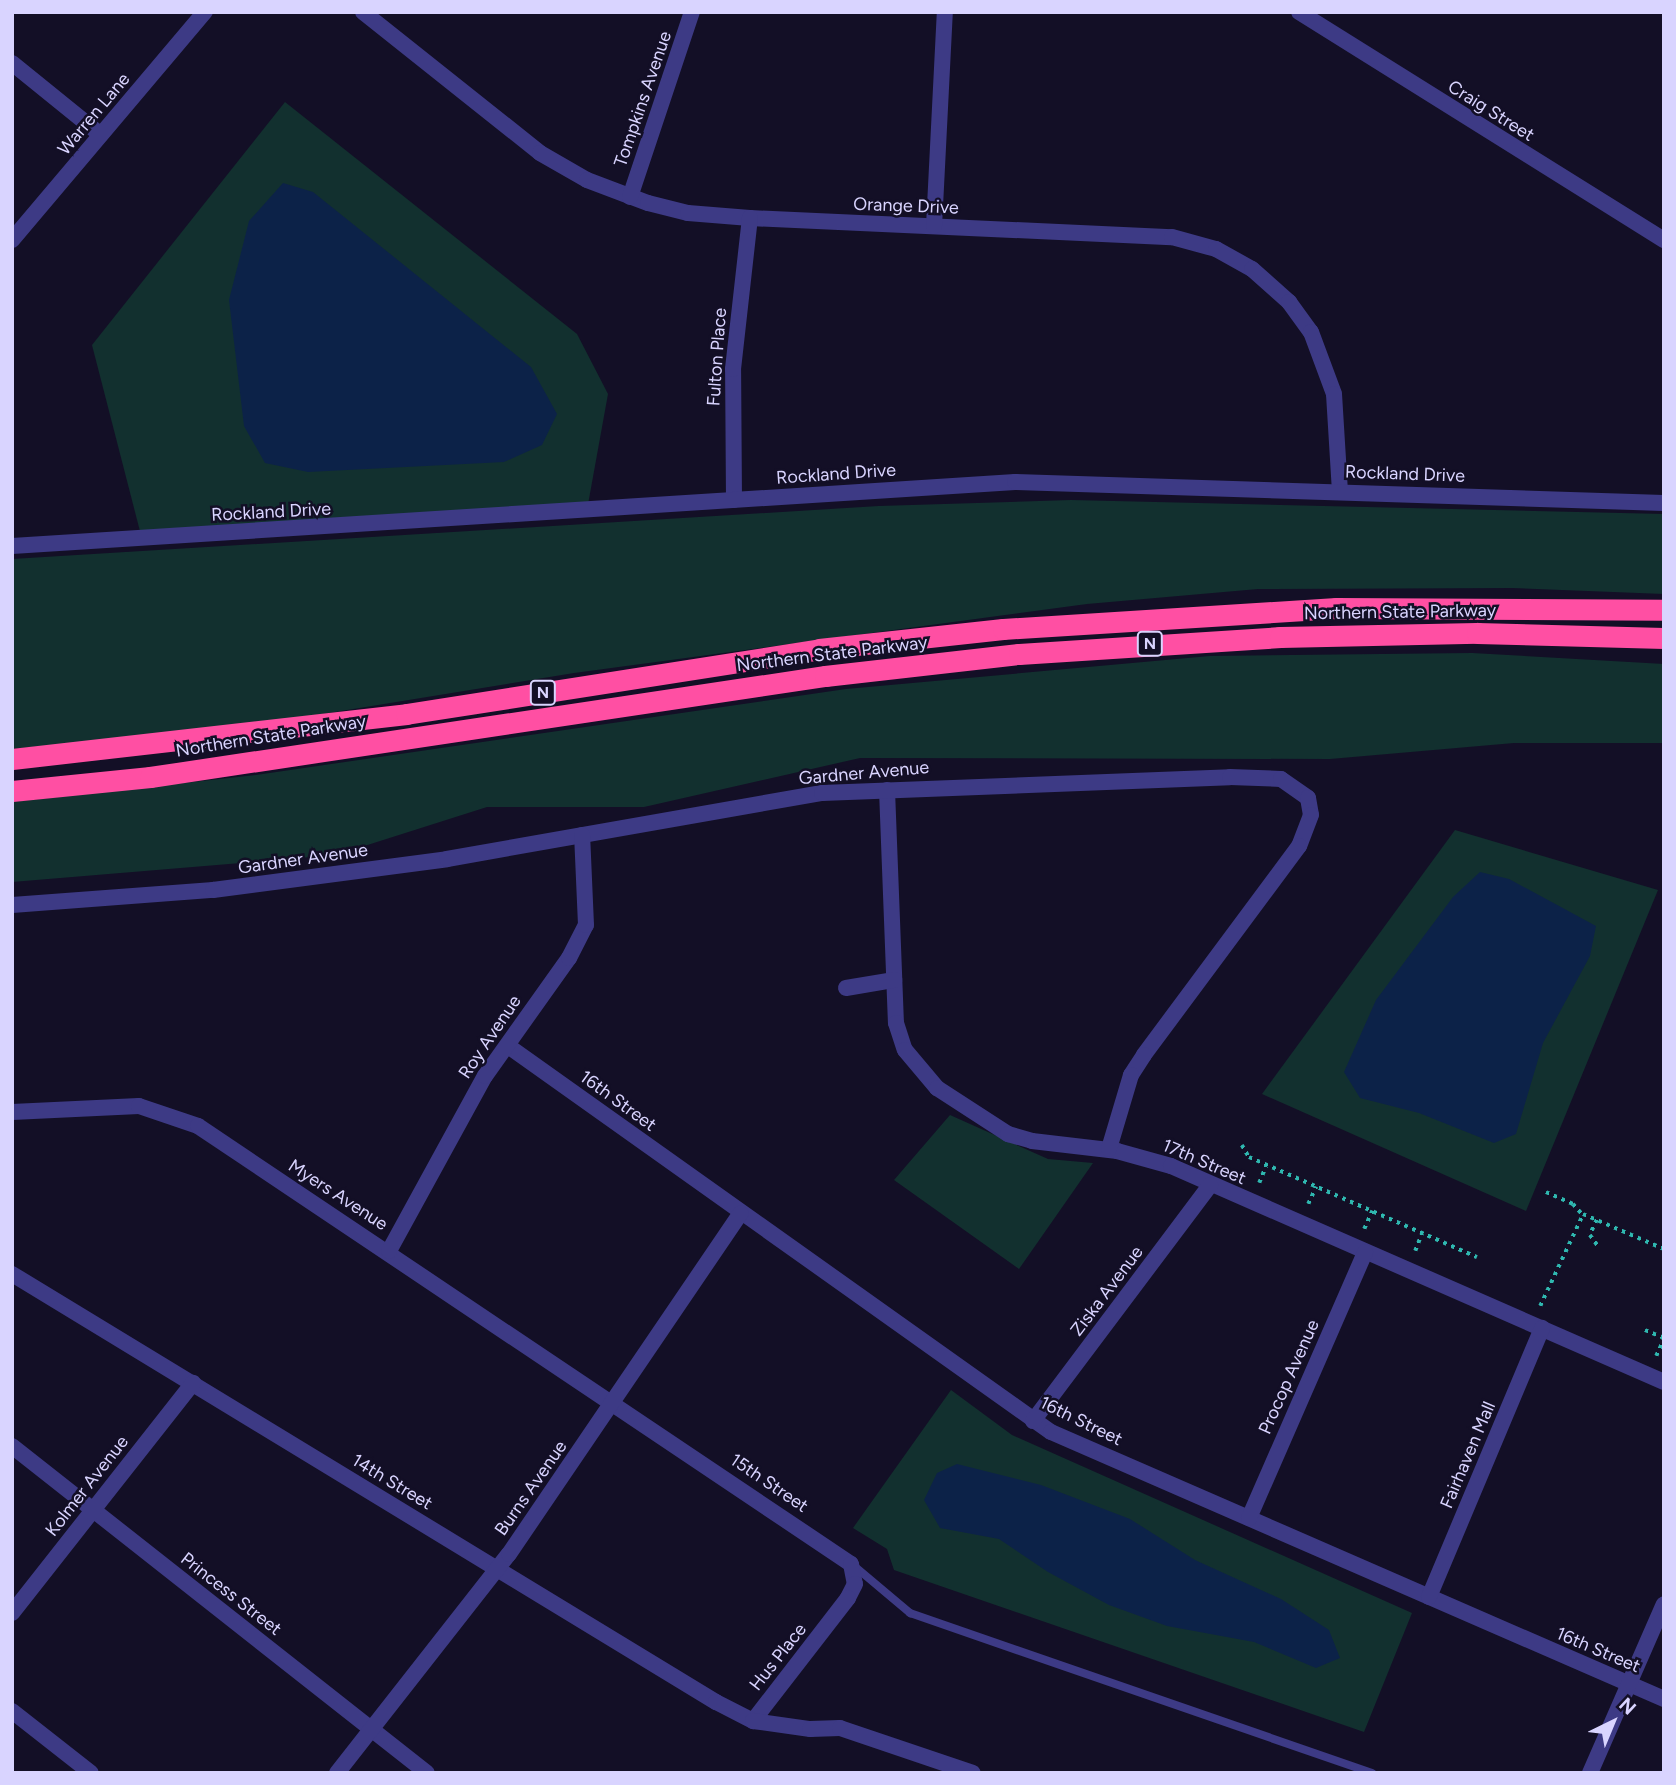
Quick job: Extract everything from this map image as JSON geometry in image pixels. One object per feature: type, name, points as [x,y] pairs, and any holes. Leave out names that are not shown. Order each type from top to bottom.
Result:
[{"type":"highway","name":"Northern State Parkway","points":[[12,759],[393,716],[818,649],[1003,629],[1336,608],[1664,610]]},
{"type":"highway","name":"Northern State Parkway","points":[[12,791],[150,777],[825,676],[1019,654],[1280,637],[1664,638]]},
{"type":"highway","points":[[1612,637],[1664,646]]},
{"type":"street","name":"Warren Lane","points":[[12,240],[205,12]]},
{"type":"street","name":"Orange Drive","points":[[363,12],[540,153],[587,180],[630,197],[688,213],[1172,237],[1216,249],[1252,269],[1289,302],[1320,350],[1334,394],[1340,491]]},
{"type":"street","name":"Tompkins Avenue","points":[[630,197],[692,12]]},
{"type":"street","points":[[934,226],[945,12]]},
{"type":"street","name":"Craig Street","points":[[1299,12],[1664,240]]},
{"type":"street","points":[[12,62],[101,135]]},
{"type":"street","name":"Fulton Place","points":[[734,500],[733,369],[750,218]]},
{"type":"street","name":"Rockland Drive","points":[[12,546],[1015,482],[1664,503]]},
{"type":"street","name":"Gardner Avenue","points":[[12,905],[214,890],[447,859],[822,793],[1230,777],[1281,779],[1308,798],[1311,815],[1299,846],[1131,1075],[1109,1149]]},
{"type":"street","name":"17th Street","points":[[887,790],[896,1023],[905,1049],[937,1088],[1008,1134],[1032,1141],[1109,1149],[1171,1166],[1664,1382]]},
{"type":"street","name":"Roy Avenue","points":[[388,1251],[485,1076],[508,1046],[586,925],[582,835]]},
{"type":"street","points":[[846,988],[894,980]]},
{"type":"street","name":"16th Street","points":[[508,1046],[1033,1421],[1664,1699]]},
{"type":"street","name":"Myers Avenue","points":[[12,1112],[139,1106],[162,1111],[198,1126],[612,1403]]},
{"type":"street","name":"Ziska Avenue","points":[[1033,1421],[1210,1185]]},
{"type":"street","name":"Burns Avenue","points":[[337,1773],[497,1568],[741,1213]]},
{"type":"street","name":"Procop Avenue","points":[[1248,1518],[1365,1252]]},
{"type":"street","name":"14th Street","points":[[12,1274],[753,1721]]},
{"type":"street","name":"Fairhaven Mall","points":[[1429,1597],[1542,1328]]},
{"type":"street","name":"Kolmer Avenue","points":[[12,1613],[193,1383]]},
{"type":"street","name":"15th Street","points":[[612,1403],[851,1564]]},
{"type":"street","name":"Princess Street","points":[[12,1446],[427,1773]]},
{"type":"street","name":"Hus Place","points":[[753,1721],[855,1584],[851,1564]]},
{"type":"street","points":[[1590,1773],[1664,1604]]},
{"type":"street","points":[[12,1711],[91,1773]]},
{"type":"street","points":[[753,1721],[810,1729],[840,1728],[973,1773]]},
{"type":"lane","points":[[851,1564],[910,1613],[1372,1773]]},
{"type":"path","points":[[1242,1145],[1249,1157],[1266,1166],[1477,1257]]},
{"type":"path","points":[[1259,1183],[1266,1166]]},
{"type":"path","points":[[1308,1204],[1316,1187]]},
{"type":"path","points":[[1546,1192],[1573,1203],[1583,1214],[1664,1249]]},
{"type":"path","points":[[1364,1229],[1372,1211]]},
{"type":"path","points":[[1540,1306],[1583,1214]]},
{"type":"path","points":[[1597,1220],[1590,1234],[1598,1246]]},
{"type":"path","points":[[1415,1251],[1422,1233]]},
{"type":"path","points":[[1645,1330],[1664,1338],[1656,1356]]},
{"type":"green space","points":[[285,102],[577,334],[608,394],[587,510],[142,539],[92,345]]},
{"type":"green space","points":[[1071,500],[1664,514],[1664,594],[1512,588],[1258,589],[1087,604],[574,673],[255,725],[12,749],[12,559],[879,506]]},
{"type":"green space","points":[[1472,653],[1664,664],[1664,743],[1514,743],[1330,759],[860,758],[644,807],[487,807],[336,855],[12,882],[12,802],[256,775],[846,689],[1210,656]]},
{"type":"green space","points":[[1455,830],[1658,890],[1526,1211],[1262,1094]]},
{"type":"green space","points":[[950,1115],[1048,1159],[1093,1163],[1019,1269],[894,1180]]},
{"type":"green space","points":[[951,1390],[1012,1435],[1412,1613],[1364,1732],[894,1570],[887,1549],[853,1528]]},
{"type":"water","points":[[283,183],[313,192],[531,367],[557,414],[542,445],[504,462],[308,472],[265,463],[244,426],[229,300],[249,221]]},
{"type":"water","points":[[1480,872],[1509,879],[1596,926],[1590,956],[1543,1043],[1516,1134],[1494,1143],[1419,1113],[1360,1098],[1344,1072],[1376,1000],[1453,897]]},
{"type":"water","points":[[957,1464],[1041,1485],[1130,1519],[1195,1560],[1281,1599],[1329,1630],[1340,1658],[1316,1668],[1254,1642],[1167,1626],[1109,1605],[1048,1572],[999,1539],[940,1528],[924,1500],[937,1473]]}]
